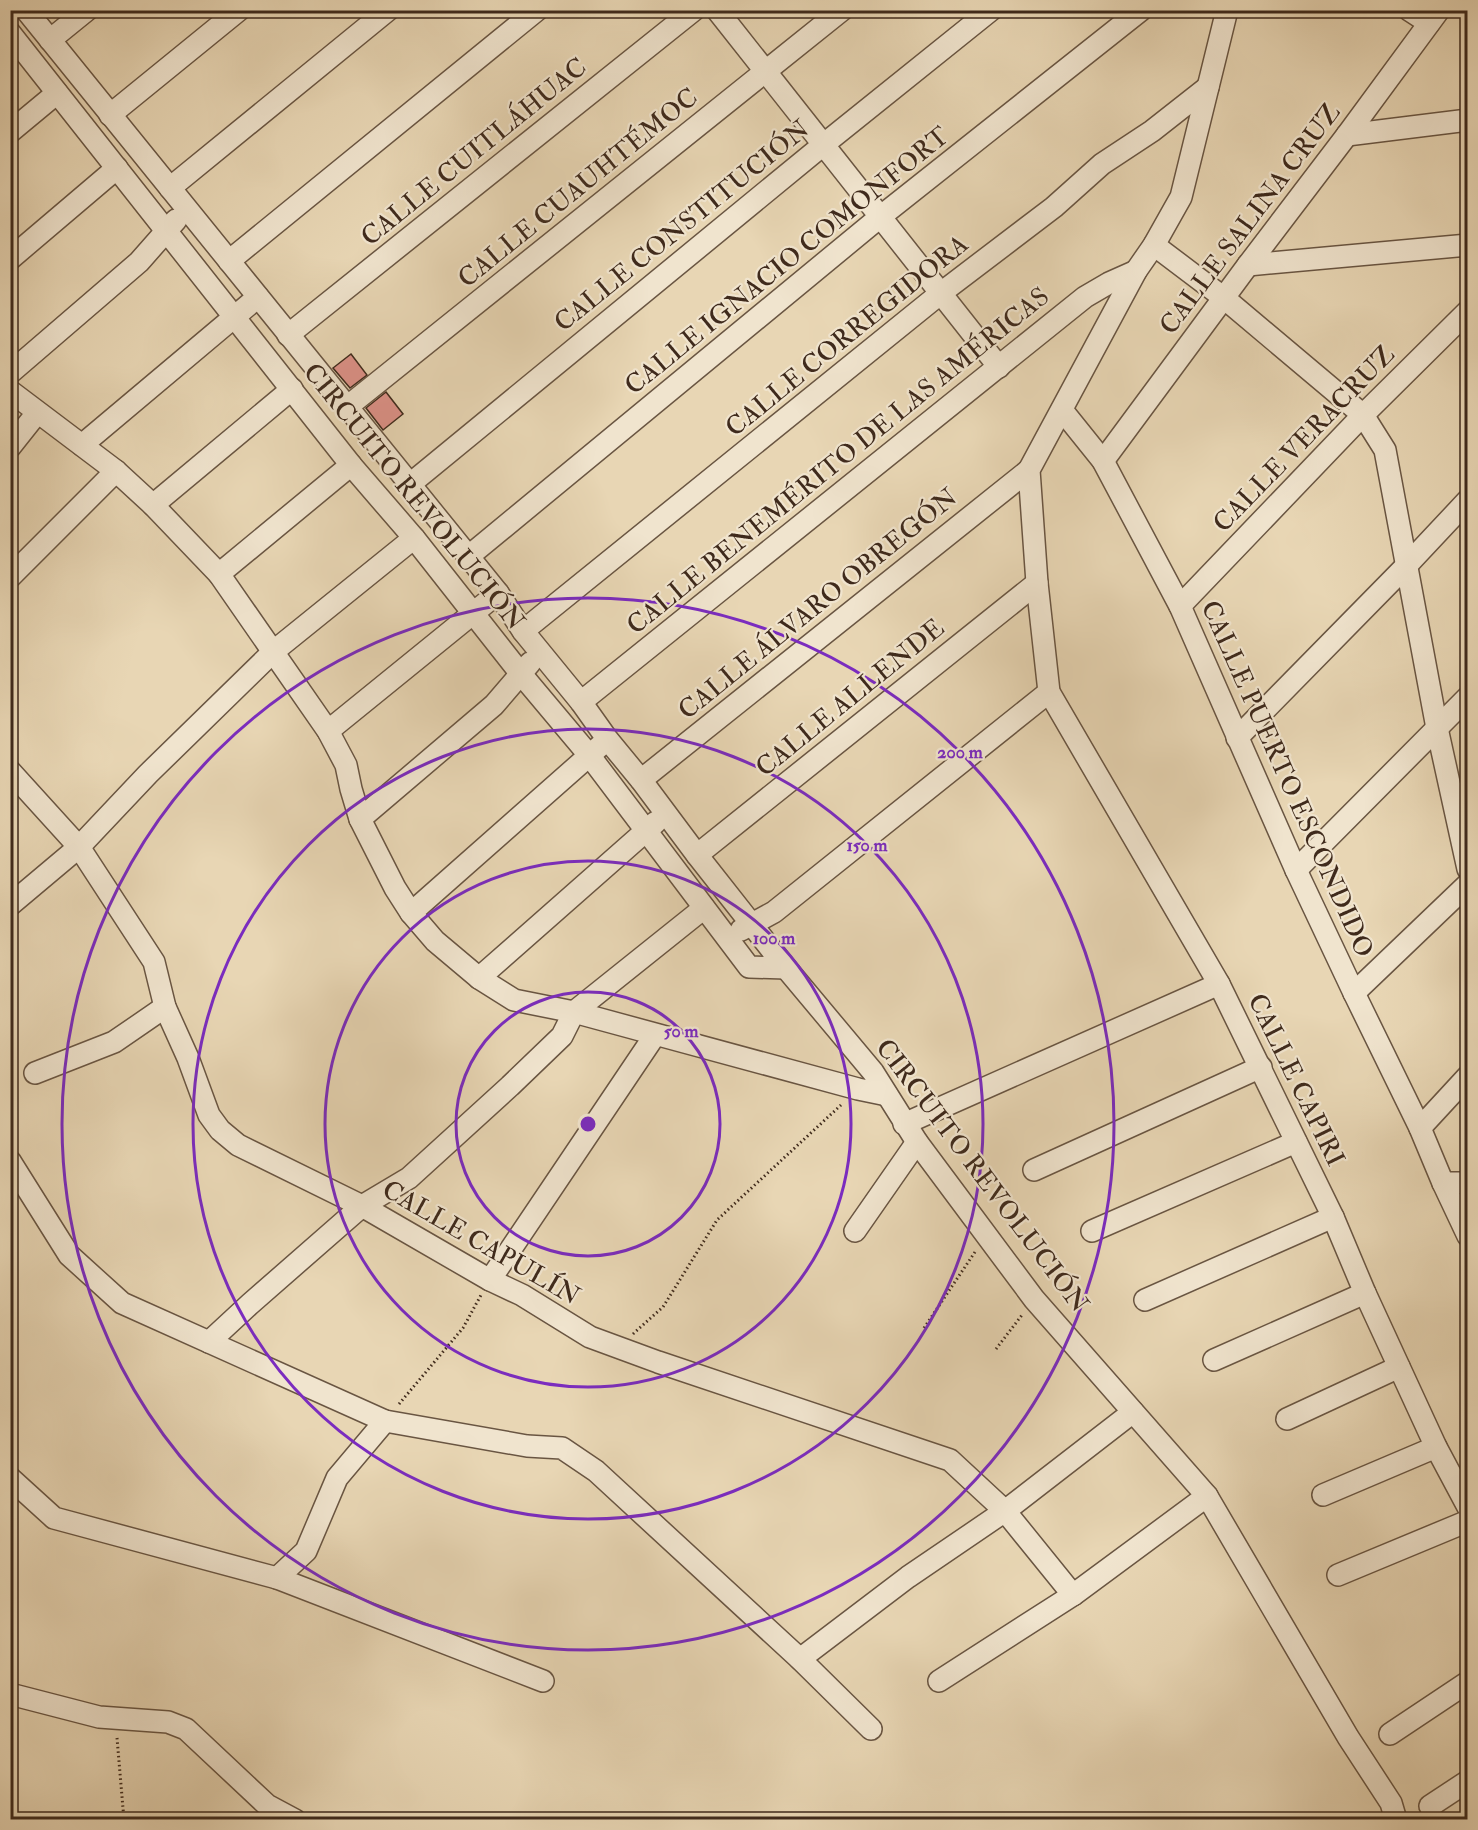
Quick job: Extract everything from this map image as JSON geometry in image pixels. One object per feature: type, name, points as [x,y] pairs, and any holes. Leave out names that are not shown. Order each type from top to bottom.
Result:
[{"type":"street","name":"CIRCUITO REVOLUCIÓN","points":[[26,10],[409,485],[469,556],[498,593],[523,631],[581,702],[697,855],[786,968],[873,1072],[917,1143],[1034,1299],[1207,1496],[1348,1737],[1390,1803],[1396,1820]]},
{"type":"street","points":[[50,40],[87,10]]},
{"type":"street","points":[[110,115],[239,10]]},
{"type":"street","points":[[170,188],[388,10]]},
{"type":"street","points":[[228,261],[537,10]]},
{"type":"street","name":"CALLE CUITLÁHUAC","points":[[288,335],[694,10]]},
{"type":"street","points":[[717,10],[999,367]]},
{"type":"street","name":"CALLE CUAUHTÉMOC","points":[[347,407],[842,10]]},
{"type":"street","name":"CALLE CONSTITUCIÓN","points":[[409,485],[823,145],[992,10]]},
{"type":"street","name":"CALLE IGNACIO COMONFORT","points":[[469,556],[880,217],[1141,10]]},
{"type":"street","points":[[727,939],[774,912],[1049,692],[1037,583],[1029,470],[1136,271],[1154,245],[1181,197],[1227,10]]},
{"type":"street","points":[[1409,10],[1434,17]]},
{"type":"street","name":"CALLE SALINA CRUZ","points":[[1103,461],[1434,17]]},
{"type":"street","name":"CIRCUITO REVOLUCIÓN","points":[[10,33],[351,465],[414,538],[521,674],[589,755],[749,967],[786,968]]},
{"type":"street","name":"CALLE CORREGIDORA","points":[[523,631],[940,294],[1054,207],[1102,164],[1152,131],[1208,87]]},
{"type":"street","points":[[10,132],[57,93]]},
{"type":"street","points":[[1347,135],[1467,120]]},
{"type":"street","points":[[10,259],[117,168]]},
{"type":"street","points":[[10,373],[139,262],[187,209]]},
{"type":"street","points":[[1248,265],[1467,244]]},
{"type":"street","points":[[1154,245],[1224,298],[1363,416],[1386,450],[1437,728],[1467,869]]},
{"type":"street","name":"CALLE BENEMÉRITO DE LAS AMÉRICAS","points":[[581,702],[1085,297],[1136,271]]},
{"type":"street","points":[[82,445],[258,297]]},
{"type":"street","name":"CALLE VERACRUZ","points":[[1180,606],[1467,311]]},
{"type":"street","points":[[153,506],[292,389]]},
{"type":"street","points":[[10,391],[116,471],[219,574],[328,731],[346,765],[360,819],[389,878],[411,913],[435,941],[479,978],[514,1000],[574,1012],[887,1095]]},
{"type":"street","name":"CALLE PUERTO ESCONDIDO","points":[[1062,410],[1103,461],[1180,606],[1296,870],[1420,1128],[1467,1236]]},
{"type":"street","points":[[10,447],[37,413]]},
{"type":"street","points":[[219,574],[351,465]]},
{"type":"street","name":"CALLE ÁLVARO OBREGÓN","points":[[641,780],[1029,470]]},
{"type":"street","points":[[10,578],[116,471]]},
{"type":"street","points":[[1237,738],[1407,565],[1467,500]]},
{"type":"street","points":[[10,905],[79,847],[148,774],[274,651],[414,538]]},
{"type":"street","name":"CALLE ALLENDE","points":[[697,855],[1037,583]]},
{"type":"street","points":[[328,731],[498,593]]},
{"type":"street","points":[[360,819],[494,705],[540,651]]},
{"type":"street","name":"CALLE CAPIRI","points":[[1049,692],[1219,984],[1333,1217],[1399,1367],[1467,1507]]},
{"type":"street","points":[[1296,870],[1467,697]]},
{"type":"street","points":[[411,913],[608,740]]},
{"type":"street","name":"CALLE CAPULÍN","points":[[10,771],[79,847],[154,962],[165,1007],[188,1058],[209,1115],[220,1130],[238,1145],[362,1206],[490,1280],[522,1295],[590,1337],[950,1460],[1005,1510],[1073,1595]]},
{"type":"street","points":[[479,978],[666,814]]},
{"type":"street","points":[[1354,993],[1467,884]]},
{"type":"street","points":[[209,1342],[362,1206],[409,1178],[562,1036],[574,1012],[704,908]]},
{"type":"street","points":[[904,1124],[1219,984]]},
{"type":"street","points":[[35,1073],[114,1042],[165,1007]]},
{"type":"street","points":[[490,1280],[655,1035]]},
{"type":"street","points":[[1034,1170],[1261,1067]]},
{"type":"street","points":[[1420,1128],[1467,1076]]},
{"type":"street","points":[[1092,1231],[1296,1142]]},
{"type":"street","points":[[855,1231],[917,1143]]},
{"type":"street","points":[[10,1161],[69,1255],[122,1303],[386,1421],[527,1446],[561,1448],[596,1472],[800,1659],[871,1729]]},
{"type":"street","points":[[1443,1183],[1467,1183]]},
{"type":"street","points":[[1146,1300],[1333,1217]]},
{"type":"street","points":[[1214,1360],[1365,1293]]},
{"type":"street","points":[[1287,1419],[1399,1367]]},
{"type":"street","points":[[800,1659],[908,1577],[1005,1510],[1133,1412]]},
{"type":"street","points":[[277,1578],[306,1551],[337,1478],[386,1421]]},
{"type":"street","points":[[1323,1495],[1436,1447]]},
{"type":"street","points":[[10,1478],[54,1518],[277,1578],[543,1681]]},
{"type":"street","points":[[939,1681],[1073,1595],[1207,1496]]},
{"type":"street","points":[[1338,1575],[1467,1521]]},
{"type":"street","points":[[1390,1734],[1467,1682]]},
{"type":"street","points":[[10,1694],[99,1717],[168,1722],[186,1729],[267,1805],[295,1820]]},
{"type":"street","points":[[1430,1806],[1467,1781]]},
{"type":"path","points":[[618,1348],[663,1307],[717,1220],[858,1089]]},
{"type":"path","points":[[924,1328],[986,1235]]},
{"type":"path","points":[[386,1421],[463,1328],[490,1280]]},
{"type":"path","points":[[996,1349],[1034,1299]]},
{"type":"path","points":[[115,1718],[124,1820]]},
{"type":"building","points":[[351,354],[367,375],[350,388],[333,368]]},
{"type":"building","points":[[386,392],[403,414],[383,430],[366,408]]}]
